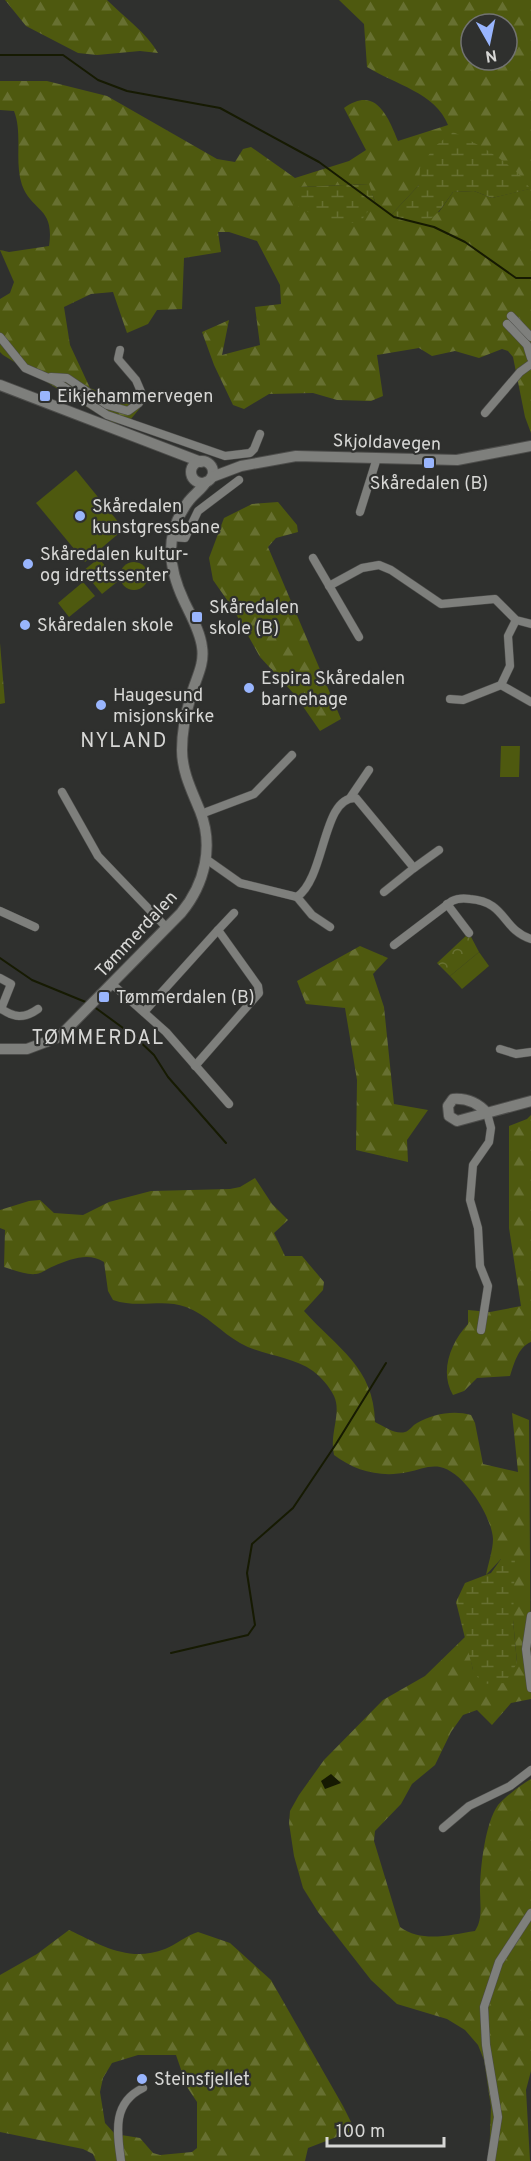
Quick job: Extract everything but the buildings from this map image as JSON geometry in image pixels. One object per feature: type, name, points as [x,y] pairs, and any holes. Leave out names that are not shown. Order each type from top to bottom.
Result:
[{"type":"street","points":[[511,316],[530,341],[531,358]]},
{"type":"street","points":[[507,324],[530,341]]},
{"type":"street","points":[[0,337],[25,368],[66,388],[98,411],[215,454],[234,456],[250,453],[260,434]]},
{"type":"street","points":[[45,377],[67,378],[107,405],[128,411],[139,403],[142,394],[136,380],[118,359],[120,350]]},
{"type":"street","points":[[485,412],[520,372],[531,364]]},
{"type":"street","name":"Skjoldavegen","points":[[0,385],[171,452],[205,463],[241,466]]},
{"type":"street","name":"Skjoldavegen","points":[[209,480],[241,466],[296,456],[456,460],[531,446]]},
{"type":"street","name":"Skjoldavegen","points":[[171,452],[192,475]]},
{"type":"street","points":[[360,512],[377,458]]},
{"type":"street","points":[[205,463],[213,470],[209,480],[199,482],[192,475],[194,465],[205,463]]},
{"type":"street","name":"Tømmerdalen","points":[[189,501],[192,475]]},
{"type":"street","name":"Tømmerdalen","points":[[0,1049],[27,1048],[53,1041],[71,1027],[192,898],[204,872],[206,859],[201,814],[184,772],[182,751],[189,704],[201,668],[203,649],[198,630],[174,580],[170,558],[172,537],[189,501],[209,480]]},
{"type":"street","points":[[172,537],[185,538],[198,511],[239,480]]},
{"type":"street","points":[[313,558],[359,637]]},
{"type":"street","points":[[329,586],[362,568],[385,566],[441,604],[452,605],[495,599],[516,620],[531,624]]},
{"type":"street","points":[[450,699],[463,700],[501,685],[510,666],[508,636],[516,620]]},
{"type":"street","points":[[501,685],[531,702]]},
{"type":"street","points":[[201,814],[254,794],[292,755]]},
{"type":"street","points":[[350,798],[369,770]]},
{"type":"street","points":[[62,792],[98,855],[166,927]]},
{"type":"street","points":[[297,897],[305,890],[322,853],[332,815],[342,802],[350,798],[356,798],[364,806],[414,868]]},
{"type":"street","points":[[384,892],[439,850]]},
{"type":"street","points":[[206,859],[240,883],[297,897],[312,915],[330,927]]},
{"type":"street","points":[[394,945],[447,904],[461,898],[489,902],[515,931],[531,939]]},
{"type":"street","points":[[447,904],[469,933]]},
{"type":"street","points":[[0,911],[35,927]]},
{"type":"street","points":[[144,1012],[234,913]]},
{"type":"street","points":[[195,1066],[259,993],[258,986],[218,930]]},
{"type":"street","points":[[0,978],[11,984],[1,1008],[18,1017],[29,1015],[38,1009]]},
{"type":"street","points":[[112,984],[166,1032],[229,1104]]},
{"type":"street","points":[[500,1049],[516,1054],[531,1052]]},
{"type":"street","points":[[481,1330],[488,1286],[480,1266],[478,1228],[470,1200],[473,1165],[489,1142],[491,1128],[487,1113],[531,1101]]},
{"type":"street","points":[[531,1616],[526,1649],[531,1688]]},
{"type":"street","points":[[443,1828],[469,1806],[510,1786],[531,1770]]},
{"type":"street","points":[[491,2161],[498,2117],[486,2045],[484,2007],[499,1962],[531,1913]]},
{"type":"street","points":[[121,2161],[117,2137],[120,2110],[124,2101],[142,2088]]},
{"type":"green space","points":[[5,0],[107,0],[142,32],[158,53],[140,51],[97,55],[78,53],[26,26]]},
{"type":"green space","points":[[339,0],[531,0],[531,433],[525,417],[513,357],[508,351],[502,349],[479,358],[455,351],[432,356],[419,348],[377,355],[383,396],[371,401],[337,400],[313,393],[269,394],[244,409],[233,405],[214,365],[202,332],[229,320],[222,355],[260,345],[255,307],[281,304],[280,285],[257,241],[229,232],[218,232],[221,252],[184,258],[182,309],[157,310],[148,324],[127,333],[113,292],[91,294],[64,307],[70,345],[90,388],[140,408],[126,425],[111,422],[0,352],[0,299],[10,293],[14,282],[0,250],[9,252],[49,246],[50,233],[46,217],[26,194],[22,185],[17,120],[14,111],[0,110],[0,81],[47,81],[107,96],[217,159],[235,162],[243,149],[251,147],[295,178],[349,161],[366,150],[344,108],[355,102],[364,100],[378,106],[389,121],[398,141],[448,125],[442,114],[424,97],[367,67],[364,24]],"holes":[[[368,184],[375,201],[372,205],[299,187]],[[419,185],[529,189],[492,198],[474,191],[453,192],[439,212],[391,215]]]},
{"type":"green space","points":[[453,132],[507,164],[517,172],[530,189],[492,198],[474,191],[453,192],[434,216],[421,222],[403,220],[391,215],[419,185],[420,168],[434,147]]},
{"type":"green space","points":[[369,184],[375,202],[360,222],[328,224],[293,203],[299,187]]},
{"type":"green space","name":"Skåredalen kunstgressbane","points":[[76,470],[124,529],[85,562],[36,503]]},
{"type":"green space","points":[[278,502],[297,525],[298,532],[276,538],[268,547],[341,719],[320,731],[295,695],[260,657],[232,607],[213,580],[209,558],[224,518],[252,504]]},
{"type":"green space","points":[[99,558],[117,582],[102,594],[83,571]]},
{"type":"green space","points":[[134,562],[144,566],[148,576],[144,586],[134,590],[124,586],[120,576],[124,566]]},
{"type":"green space","points":[[83,582],[95,596],[69,617],[58,603]]},
{"type":"green space","points":[[0,643],[5,703],[0,704]]},
{"type":"green space","points":[[501,746],[520,746],[519,777],[500,777]]},
{"type":"green space","points":[[469,933],[479,952],[450,976],[437,963]]},
{"type":"green space","points":[[360,946],[388,958],[373,974],[384,1007],[394,1104],[428,1110],[407,1140],[408,1162],[356,1150],[357,1080],[345,1008],[306,1004],[297,981]]},
{"type":"green space","points":[[479,952],[489,966],[462,989],[450,976]]},
{"type":"green space","points":[[531,1115],[531,1342],[520,1352],[510,1376],[477,1378],[464,1391],[453,1395],[447,1377],[447,1367],[452,1348],[468,1324],[468,1310],[490,1312],[521,1306],[509,1228],[509,1126]]},
{"type":"green space","points":[[255,1178],[272,1204],[288,1220],[274,1233],[285,1256],[302,1256],[324,1282],[323,1290],[304,1311],[361,1372],[373,1403],[375,1422],[401,1433],[436,1415],[457,1413],[471,1415],[475,1423],[483,1464],[518,1472],[512,1413],[529,1420],[531,1699],[511,1703],[492,1725],[477,1710],[463,1715],[451,1732],[435,1765],[412,1784],[401,1804],[375,1831],[374,1841],[400,1927],[417,1935],[436,1937],[475,1931],[480,1917],[484,1847],[493,1813],[505,1798],[531,1779],[531,2071],[526,2090],[530,2161],[489,2161],[491,2107],[484,2060],[478,2045],[465,2030],[447,2019],[397,2004],[371,1980],[318,1912],[303,1888],[294,1856],[289,1823],[290,1811],[324,1760],[383,1700],[425,1676],[466,1636],[473,1670],[517,1663],[513,1620],[501,1559],[486,1575],[493,1539],[482,1507],[467,1485],[449,1470],[440,1467],[388,1474],[369,1472],[342,1461],[334,1455],[333,1447],[337,1409],[334,1396],[316,1373],[296,1362],[240,1343],[200,1314],[186,1307],[169,1303],[132,1304],[113,1300],[108,1291],[104,1262],[92,1257],[73,1259],[36,1274],[4,1267],[5,1230],[0,1228],[0,1210],[40,1200],[54,1213],[83,1215],[109,1202],[151,1191],[230,1189],[240,1187]]},
{"type":"green space","points":[[515,1557],[513,1620],[517,1663],[505,1683],[482,1684],[473,1670],[456,1602],[465,1583],[491,1573],[501,1559]]},
{"type":"green space","points":[[69,1930],[104,1946],[139,1954],[165,1949],[198,1932],[230,1943],[271,1980],[343,2106],[351,2122],[352,2131],[308,2148],[305,2161],[96,2161],[93,2154],[83,2149],[0,2132],[0,1975],[37,1954]],"holes":[[[138,2055],[176,2055],[187,2087],[197,2102],[197,2148],[192,2152],[160,2155],[153,2153],[140,2138],[115,2134],[105,2123],[100,2092],[103,2078],[112,2063]]]},
{"type":"shaded area","points":[[331,1774],[341,1783],[325,1789],[321,1781]]},
{"type":"waterway","points":[[0,55],[63,55],[98,80],[127,91],[220,108],[319,162],[394,217],[434,227],[465,242],[516,278],[531,278]]},
{"type":"waterway","points":[[0,958],[32,980],[88,1003]]},
{"type":"waterway","points":[[93,1006],[134,1036],[154,1055],[168,1077],[226,1143]]},
{"type":"waterway","points":[[171,1653],[248,1635],[255,1625],[247,1573],[252,1544],[293,1508],[386,1363]]},
{"type":"place","name":"Eikjehammervegen","points":[[45,396]]},
{"type":"place","name":"Skåredalen (B)","points":[[429,463]]},
{"type":"place","name":"Skåredalen kunstgressbane","points":[[80,516]]},
{"type":"place","name":"Skåredalen kultur- og idrettssenter","points":[[28,564]]},
{"type":"place","name":"Skåredalen skole (B)","points":[[197,617]]},
{"type":"place","name":"Skåredalen skole","points":[[25,625]]},
{"type":"place","name":"Espira Skåredalen barnehage","points":[[249,688]]},
{"type":"place","name":"Haugesund misjonskirke","points":[[101,705]]},
{"type":"place","name":"Tømmerdalen (B)","points":[[104,997]]},
{"type":"place","name":"Steinsfjellet","points":[[142,2079]]},
{"type":"district","name":"NYLAND","points":[[124,740]]},
{"type":"district","name":"TØMMERDAL","points":[[98,1037]]}]
